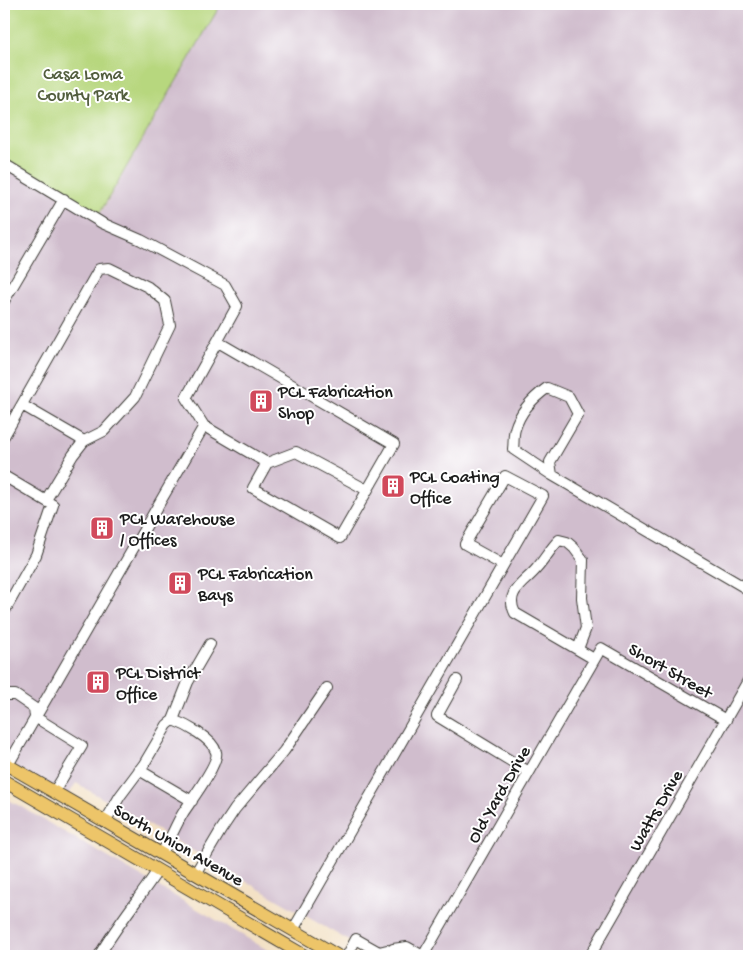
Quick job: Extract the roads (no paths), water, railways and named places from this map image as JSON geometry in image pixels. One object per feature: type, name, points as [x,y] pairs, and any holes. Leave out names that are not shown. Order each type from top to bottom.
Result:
[{"type":"main road","name":"South Union Avenue","points":[[5,764],[338,956]]},
{"type":"main road","name":"South Union Avenue","points":[[4,782],[305,956]]},
{"type":"main road","points":[[20,791],[26,788],[31,789],[54,801],[82,808]]},
{"type":"main road","points":[[90,830],[102,829],[152,858],[161,854]]},
{"type":"main road","points":[[158,870],[163,868],[169,869],[228,902],[234,904],[243,901]]},
{"type":"street","points":[[4,164],[102,223],[141,240],[225,285],[237,306],[186,398],[204,426],[267,463]]},
{"type":"street","points":[[4,301],[64,199]]},
{"type":"street","points":[[4,436],[99,269],[109,268],[148,287],[165,301],[170,324],[135,397],[104,431],[84,441],[73,455],[46,500]]},
{"type":"street","points":[[218,342],[394,444],[340,538],[253,488],[267,463],[296,452],[366,490]]},
{"type":"street","points":[[552,475],[550,462],[578,414],[569,397],[547,388],[535,396],[523,413],[514,430],[513,450],[552,475],[749,590]]},
{"type":"street","points":[[22,405],[84,441]]},
{"type":"street","points":[[5,764],[35,717],[204,426]]},
{"type":"street","points":[[4,476],[53,504],[36,555],[8,594],[4,612]]},
{"type":"street","points":[[293,930],[503,566],[542,496],[505,476],[465,544],[503,566]]},
{"type":"street","points":[[578,649],[586,628],[582,598],[583,560],[567,542],[559,540],[537,568],[516,588],[511,606],[515,613],[594,659]]},
{"type":"street","points":[[105,822],[120,796],[173,720],[188,682],[210,644]]},
{"type":"street","name":"Old Yard Drive","points":[[423,956],[601,648]]},
{"type":"street","name":"Short Street","points":[[601,648],[726,720]]},
{"type":"street","name":"Watts Drive","points":[[590,956],[749,679]]},
{"type":"street","points":[[458,680],[437,716],[529,772]]},
{"type":"street","points":[[196,874],[221,830],[235,810],[284,751],[327,688]]},
{"type":"street","points":[[4,696],[14,695],[34,708],[35,717]]},
{"type":"street","points":[[35,717],[82,746],[54,792]]},
{"type":"street","points":[[161,854],[183,813],[217,758],[216,751],[207,740],[186,724],[173,720]]},
{"type":"street","points":[[139,770],[192,801]]},
{"type":"street","points":[[99,956],[110,936],[139,899],[158,870]]},
{"type":"street","points":[[347,956],[356,939],[388,953],[407,947],[423,956]]},
{"type":"place","name":"PCL Fabrication Shop","points":[[261,401]]},
{"type":"place","name":"PCL Coating Office","points":[[393,486]]},
{"type":"place","name":"PCL Warehouse / Offices","points":[[102,528]]},
{"type":"place","name":"PCL Fabrication Bays","points":[[180,583]]},
{"type":"place","name":"PCL District Office","points":[[98,682]]},
{"type":"park label","name":"Casa Loma County Park","points":[[83,83]]}]
